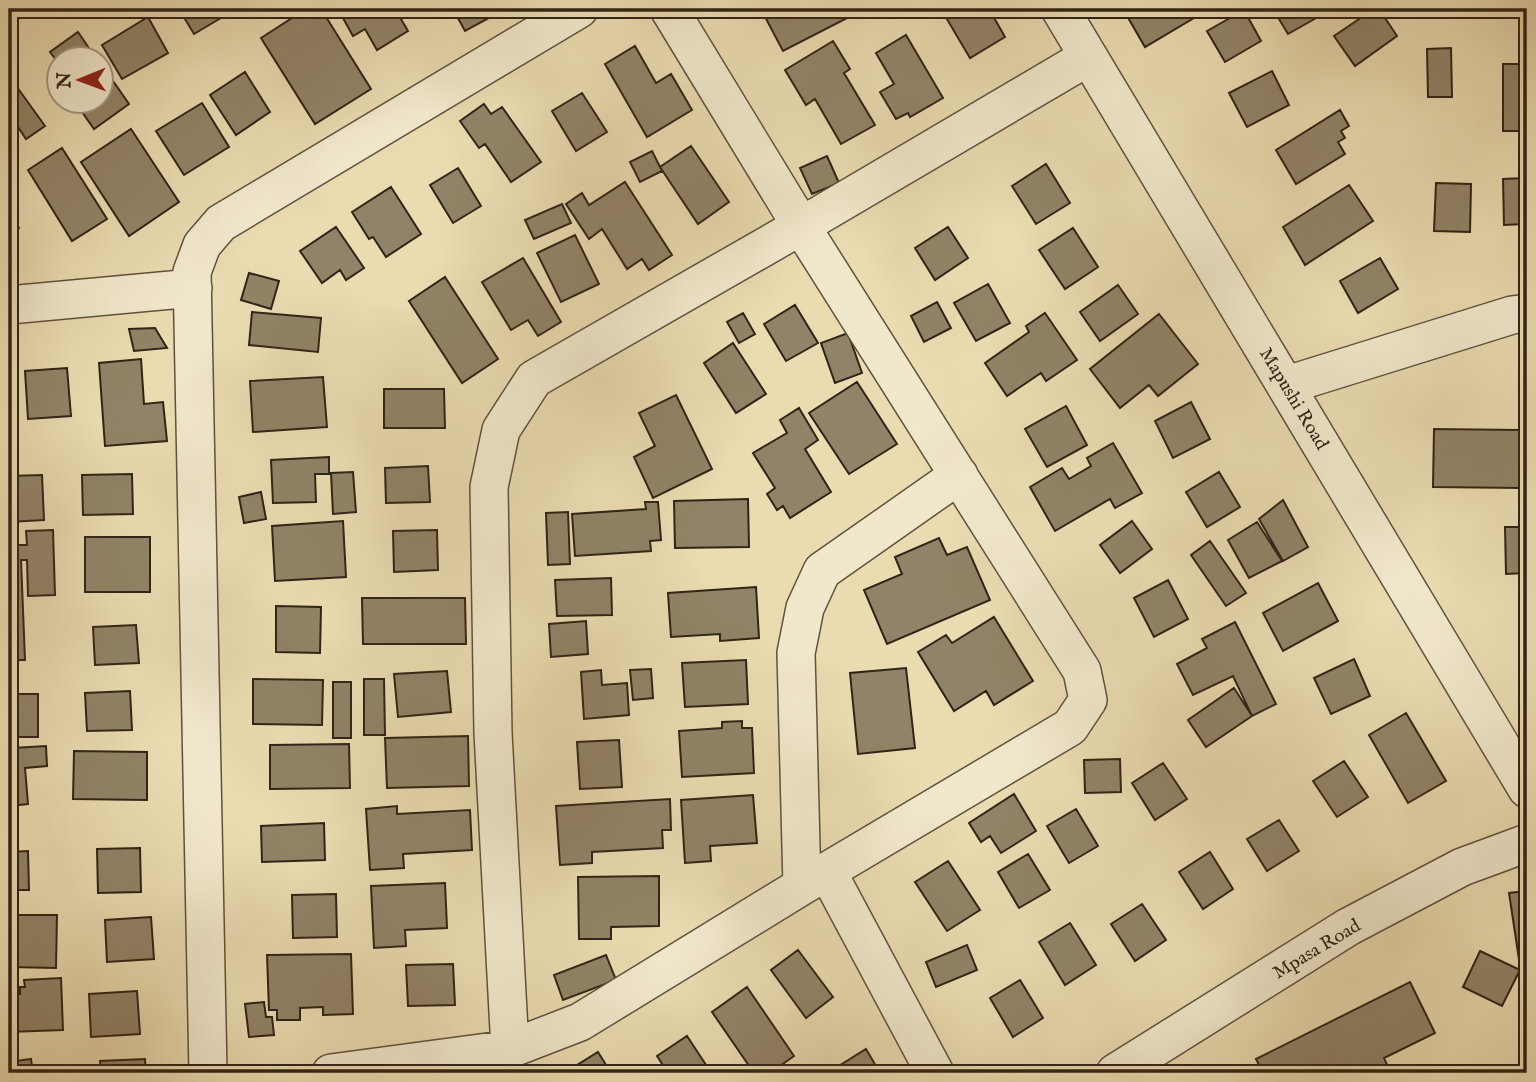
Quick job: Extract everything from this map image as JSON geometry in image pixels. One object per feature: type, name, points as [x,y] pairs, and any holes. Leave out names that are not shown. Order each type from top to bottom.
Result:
[{"type":"street","points":[[208,1073],[192,272],[202,245],[220,223],[579,9]]},
{"type":"street","points":[[331,1073],[510,1049],[580,1022],[1070,727],[1088,700],[1082,671],[801,226],[669,9]]},
{"type":"street","name":"Mapushi Road","points":[[1060,9],[1527,789]]},
{"type":"street","points":[[510,1049],[493,733],[489,501],[489,487],[501,430],[534,379],[1088,57]]},
{"type":"street","points":[[9,305],[193,288]]},
{"type":"street","points":[[1287,385],[1475,326],[1527,313]]},
{"type":"street","points":[[935,1073],[814,879],[796,653],[805,608],[822,571],[959,475]]},
{"type":"street","name":"Mpasa Road","points":[[1115,1073],[1348,927],[1462,867],[1527,843]]},
{"type":"building","points":[[179,9],[222,9],[226,15],[194,34]]},
{"type":"building","points":[[306,9],[321,9],[371,89],[315,124],[261,38]]},
{"type":"building","points":[[338,9],[395,9],[408,31],[377,50],[365,29],[353,36]]},
{"type":"building","points":[[453,9],[493,9],[496,14],[465,31]]},
{"type":"building","points":[[844,9],[849,17],[783,51],[762,11]]},
{"type":"building","points":[[941,9],[989,9],[1005,37],[970,58]]},
{"type":"building","points":[[1123,9],[1209,9],[1145,47]]},
{"type":"building","points":[[1273,9],[1332,9],[1288,34]]},
{"type":"building","points":[[1374,9],[1379,9],[1397,36],[1355,66],[1334,36]]},
{"type":"building","points":[[1244,10],[1261,41],[1225,62],[1207,31]]},
{"type":"building","points":[[148,17],[168,53],[122,79],[116,69],[116,46],[102,45]]},
{"type":"building","points":[[78,32],[88,46],[58,46]]},
{"type":"building","points":[[906,35],[943,98],[910,117],[908,113],[896,119],[880,92],[894,84],[876,53]]},
{"type":"building","points":[[833,41],[850,69],[844,73],[875,125],[841,144],[815,99],[806,105],[785,70]]},
{"type":"building","points":[[635,46],[656,83],[671,74],[692,110],[647,137],[605,64]]},
{"type":"building","points":[[1451,48],[1452,97],[1428,97],[1427,49]]},
{"type":"building","points":[[1503,64],[1527,64],[1527,131],[1503,131]]},
{"type":"building","points":[[1272,71],[1289,105],[1247,127],[1229,93]]},
{"type":"building","points":[[245,72],[270,112],[236,135],[210,95]]},
{"type":"building","points":[[9,76],[45,126],[26,139],[18,127],[9,134]]},
{"type":"building","points":[[116,85],[129,104],[116,113]]},
{"type":"building","points":[[582,93],[607,132],[576,151],[552,111]]},
{"type":"building","points":[[202,103],[229,147],[184,175],[156,131]]},
{"type":"building","points":[[484,104],[491,114],[502,107],[541,162],[511,182],[485,144],[479,148],[460,121]]},
{"type":"building","points":[[1340,110],[1349,126],[1341,131],[1345,138],[1338,142],[1345,154],[1296,184],[1276,150]]},
{"type":"building","points":[[85,116],[112,116],[94,129]]},
{"type":"building","points":[[131,129],[179,202],[129,236],[81,162]]},
{"type":"building","points":[[691,146],[729,202],[698,224],[660,167]]},
{"type":"building","points":[[62,148],[107,219],[72,241],[28,170]]},
{"type":"building","points":[[652,151],[662,171],[640,182],[630,162]]},
{"type":"building","points":[[827,156],[839,183],[812,194],[800,168]]},
{"type":"building","points":[[1046,164],[1070,203],[1036,224],[1012,186]]},
{"type":"building","points":[[458,168],[481,206],[453,223],[430,185]]},
{"type":"building","points":[[1527,178],[1527,224],[1504,225],[1503,179]]},
{"type":"building","points":[[625,182],[672,255],[649,270],[642,259],[627,269],[602,229],[589,239],[566,204],[582,193],[589,205]]},
{"type":"building","points":[[1436,183],[1471,184],[1470,232],[1434,231]]},
{"type":"building","points":[[1349,185],[1373,221],[1305,265],[1283,227]]},
{"type":"building","points":[[391,187],[421,234],[386,257],[373,237],[369,239],[352,212]]},
{"type":"building","points":[[562,204],[571,223],[534,239],[525,220]]},
{"type":"building","points":[[9,211],[19,228],[9,235]]},
{"type":"building","points":[[336,227],[364,268],[346,280],[340,270],[322,283],[300,251]]},
{"type":"building","points":[[948,227],[968,258],[935,280],[915,248]]},
{"type":"building","points":[[1073,228],[1098,267],[1065,289],[1039,250]]},
{"type":"building","points":[[575,235],[599,284],[561,302],[537,253]]},
{"type":"building","points":[[523,258],[561,322],[538,336],[528,320],[511,330],[482,282]]},
{"type":"building","points":[[1380,258],[1398,289],[1358,313],[1340,281]]},
{"type":"building","points":[[249,273],[279,281],[271,309],[241,300]]},
{"type":"building","points":[[445,277],[498,359],[462,383],[409,301]]},
{"type":"building","points":[[988,284],[1010,323],[976,341],[954,303]]},
{"type":"building","points":[[1118,285],[1138,314],[1100,341],[1080,312]]},
{"type":"building","points":[[937,302],[951,328],[924,342],[911,316]]},
{"type":"building","points":[[795,305],[818,343],[786,361],[764,324]]},
{"type":"building","points":[[252,312],[321,318],[318,352],[249,345]]},
{"type":"building","points":[[743,313],[755,334],[739,343],[727,322]]},
{"type":"building","points":[[1045,313],[1077,360],[1046,381],[1041,373],[1007,396],[985,363],[1029,332],[1026,326]]},
{"type":"building","points":[[1159,314],[1198,364],[1158,396],[1149,385],[1120,408],[1090,369]]},
{"type":"building","points":[[155,328],[167,348],[134,351],[129,329]]},
{"type":"building","points":[[848,333],[862,373],[835,383],[821,343]]},
{"type":"building","points":[[733,343],[766,394],[736,413],[704,363]]},
{"type":"building","points":[[141,359],[144,404],[163,402],[167,441],[105,446],[99,363]]},
{"type":"building","points":[[67,368],[71,416],[28,419],[25,371]]},
{"type":"building","points":[[323,377],[327,427],[253,432],[250,381]]},
{"type":"building","points":[[857,382],[897,444],[849,474],[809,413]]},
{"type":"building","points":[[384,389],[444,389],[445,428],[384,428]]},
{"type":"building","points":[[676,395],[712,469],[653,498],[634,457],[655,446],[639,413]]},
{"type":"building","points":[[1191,402],[1210,439],[1173,458],[1155,421]]},
{"type":"building","points":[[1066,406],[1087,445],[1047,467],[1025,429]]},
{"type":"building","points":[[799,408],[818,440],[805,449],[831,492],[790,518],[783,506],[777,510],[767,494],[775,488],[753,453],[787,433],[780,420]]},
{"type":"building","points":[[1434,429],[1520,430],[1520,488],[1433,487]]},
{"type":"building","points":[[1113,443],[1142,493],[1115,508],[1110,499],[1055,531],[1030,487],[1062,468],[1069,479],[1091,466],[1087,458]]},
{"type":"building","points":[[329,457],[329,474],[315,474],[316,502],[273,503],[271,460]]},
{"type":"building","points":[[428,466],[430,502],[386,503],[385,468]]},
{"type":"building","points":[[353,472],[356,512],[333,514],[331,473]]},
{"type":"building","points":[[1219,472],[1240,507],[1207,527],[1186,492]]},
{"type":"building","points":[[132,474],[133,514],[83,515],[82,475]]},
{"type":"building","points":[[42,475],[44,520],[9,522],[9,476]]},
{"type":"building","points":[[261,492],[266,519],[244,523],[239,497]]},
{"type":"building","points":[[748,499],[749,547],[675,548],[674,501]]},
{"type":"building","points":[[1283,500],[1308,547],[1283,561],[1259,519]]},
{"type":"building","points":[[645,502],[658,502],[661,540],[650,541],[651,551],[575,556],[572,514],[646,509]]},
{"type":"building","points":[[568,512],[570,564],[548,565],[546,513]]},
{"type":"building","points":[[343,521],[346,577],[275,581],[272,526]]},
{"type":"building","points":[[1132,521],[1152,549],[1120,573],[1100,545]]},
{"type":"building","points":[[1257,522],[1282,561],[1249,578],[1228,540]]},
{"type":"building","points":[[1505,527],[1527,527],[1527,573],[1506,574]]},
{"type":"building","points":[[53,530],[55,595],[28,596],[27,560],[21,560],[25,660],[9,660],[9,545],[27,545],[26,531]]},
{"type":"building","points":[[437,530],[438,570],[394,572],[393,531]]},
{"type":"building","points":[[85,537],[150,537],[150,592],[85,592]]},
{"type":"building","points":[[939,538],[947,555],[967,547],[990,600],[887,644],[864,590],[902,574],[895,557]]},
{"type":"building","points":[[1210,541],[1246,593],[1226,606],[1191,555]]},
{"type":"building","points":[[611,578],[612,615],[557,616],[555,580]]},
{"type":"building","points":[[1168,580],[1188,619],[1154,637],[1134,598]]},
{"type":"building","points":[[1318,583],[1338,621],[1283,651],[1263,613]]},
{"type":"building","points":[[756,587],[759,638],[720,641],[720,634],[671,637],[668,593]]},
{"type":"building","points":[[362,598],[465,598],[466,644],[363,644]]},
{"type":"building","points":[[276,606],[321,607],[320,653],[276,652]]},
{"type":"building","points":[[994,617],[1033,681],[994,705],[986,691],[954,711],[918,652],[946,635],[952,643]]},
{"type":"building","points":[[586,621],[588,654],[551,657],[549,624]]},
{"type":"building","points":[[1235,622],[1276,704],[1252,716],[1233,676],[1193,695],[1177,664],[1207,648],[1202,639]]},
{"type":"building","points":[[136,625],[139,663],[95,665],[93,627]]},
{"type":"building","points":[[1354,659],[1370,696],[1331,714],[1314,678]]},
{"type":"building","points":[[746,660],[748,704],[685,707],[682,663]]},
{"type":"building","points":[[906,668],[915,748],[858,754],[850,673]]},
{"type":"building","points":[[651,669],[653,698],[633,700],[630,670]]},
{"type":"building","points":[[601,670],[602,685],[627,683],[629,715],[584,719],[581,672]]},
{"type":"building","points":[[447,671],[451,712],[398,717],[394,674]]},
{"type":"building","points":[[253,679],[323,680],[322,725],[253,724]]},
{"type":"building","points":[[364,679],[384,679],[385,735],[364,735]]},
{"type":"building","points":[[333,682],[351,682],[351,738],[333,738]]},
{"type":"building","points":[[1234,688],[1252,716],[1206,747],[1188,720]]},
{"type":"building","points":[[130,691],[132,730],[87,731],[85,693]]},
{"type":"building","points":[[9,694],[38,694],[38,737],[9,737]]},
{"type":"building","points":[[1406,713],[1446,781],[1408,803],[1369,735]]},
{"type":"building","points":[[742,721],[742,728],[752,728],[754,773],[682,777],[679,731],[722,728],[722,722]]},
{"type":"building","points":[[468,736],[469,786],[387,788],[385,738]]},
{"type":"building","points":[[619,740],[622,787],[580,789],[577,742]]},
{"type":"building","points":[[349,744],[350,788],[270,789],[270,745]]},
{"type":"building","points":[[46,746],[47,766],[25,768],[28,804],[9,806],[9,756],[14,756],[13,748]]},
{"type":"building","points":[[74,751],[147,752],[147,800],[73,799]]},
{"type":"building","points":[[1120,759],[1121,792],[1085,793],[1084,760]]},
{"type":"building","points":[[1344,761],[1368,797],[1337,817],[1313,781]]},
{"type":"building","points":[[1163,763],[1187,799],[1155,820],[1132,783]]},
{"type":"building","points":[[1014,794],[1036,831],[1001,853],[990,836],[981,842],[969,823]]},
{"type":"building","points":[[753,795],[757,843],[710,846],[711,861],[685,863],[681,800]]},
{"type":"building","points":[[670,799],[671,830],[662,830],[663,848],[592,852],[592,863],[560,865],[556,806]]},
{"type":"building","points":[[397,806],[397,814],[470,810],[472,850],[403,854],[404,868],[370,870],[366,809]]},
{"type":"building","points":[[1076,809],[1098,846],[1069,863],[1047,826]]},
{"type":"building","points":[[1279,820],[1299,851],[1267,871],[1247,839]]},
{"type":"building","points":[[324,823],[325,860],[262,862],[261,826]]},
{"type":"building","points":[[140,848],[141,892],[98,893],[97,849]]},
{"type":"building","points":[[28,851],[29,890],[9,890],[9,852]]},
{"type":"building","points":[[1210,852],[1233,889],[1203,909],[1179,872]]},
{"type":"building","points":[[1028,854],[1050,890],[1019,908],[998,872]]},
{"type":"building","points":[[948,861],[980,910],[947,931],[915,882]]},
{"type":"building","points":[[659,876],[659,926],[611,927],[611,939],[579,939],[578,877]]},
{"type":"building","points":[[445,883],[447,928],[405,930],[406,946],[374,948],[371,886]]},
{"type":"building","points":[[1527,891],[1527,965],[1520,966],[1509,893]]},
{"type":"building","points":[[336,894],[337,937],[293,938],[292,895]]},
{"type":"building","points":[[1142,904],[1166,940],[1135,961],[1111,924]]},
{"type":"building","points":[[9,915],[57,915],[56,968],[9,967]]},
{"type":"building","points":[[151,917],[154,959],[107,962],[105,920]]},
{"type":"building","points":[[1070,923],[1096,965],[1065,985],[1039,942]]},
{"type":"building","points":[[967,945],[977,970],[936,987],[926,962]]},
{"type":"building","points":[[798,950],[833,997],[806,1018],[771,970]]},
{"type":"building","points":[[1480,951],[1520,970],[1502,1006],[1463,987]]},
{"type":"building","points":[[351,954],[353,1014],[323,1015],[323,1007],[300,1008],[300,1020],[277,1020],[277,1010],[269,1010],[267,955]]},
{"type":"building","points":[[606,955],[616,980],[563,1000],[554,975]]},
{"type":"building","points":[[453,964],[455,1005],[408,1006],[406,965]]},
{"type":"building","points":[[61,978],[63,1030],[9,1032],[9,994],[20,994],[20,987],[25,987],[24,980]]},
{"type":"building","points":[[1020,980],[1043,1018],[1013,1037],[990,998]]},
{"type":"building","points":[[1410,982],[1435,1033],[1384,1058],[1389,1069],[1382,1073],[1263,1073],[1256,1059]]},
{"type":"building","points":[[747,987],[794,1056],[770,1073],[754,1073],[712,1012]]},
{"type":"building","points":[[137,991],[140,1034],[91,1037],[89,994]]},
{"type":"building","points":[[264,1002],[266,1017],[272,1017],[274,1035],[249,1037],[245,1004]]},
{"type":"building","points":[[687,1036],[710,1071],[707,1073],[668,1073],[657,1056]]},
{"type":"building","points":[[866,1049],[880,1073],[837,1073],[834,1069]]},
{"type":"building","points":[[598,1052],[611,1073],[566,1072]]},
{"type":"building","points":[[31,1059],[33,1073],[9,1073],[9,1062]]},
{"type":"building","points":[[145,1059],[146,1073],[101,1073],[100,1061]]}]
